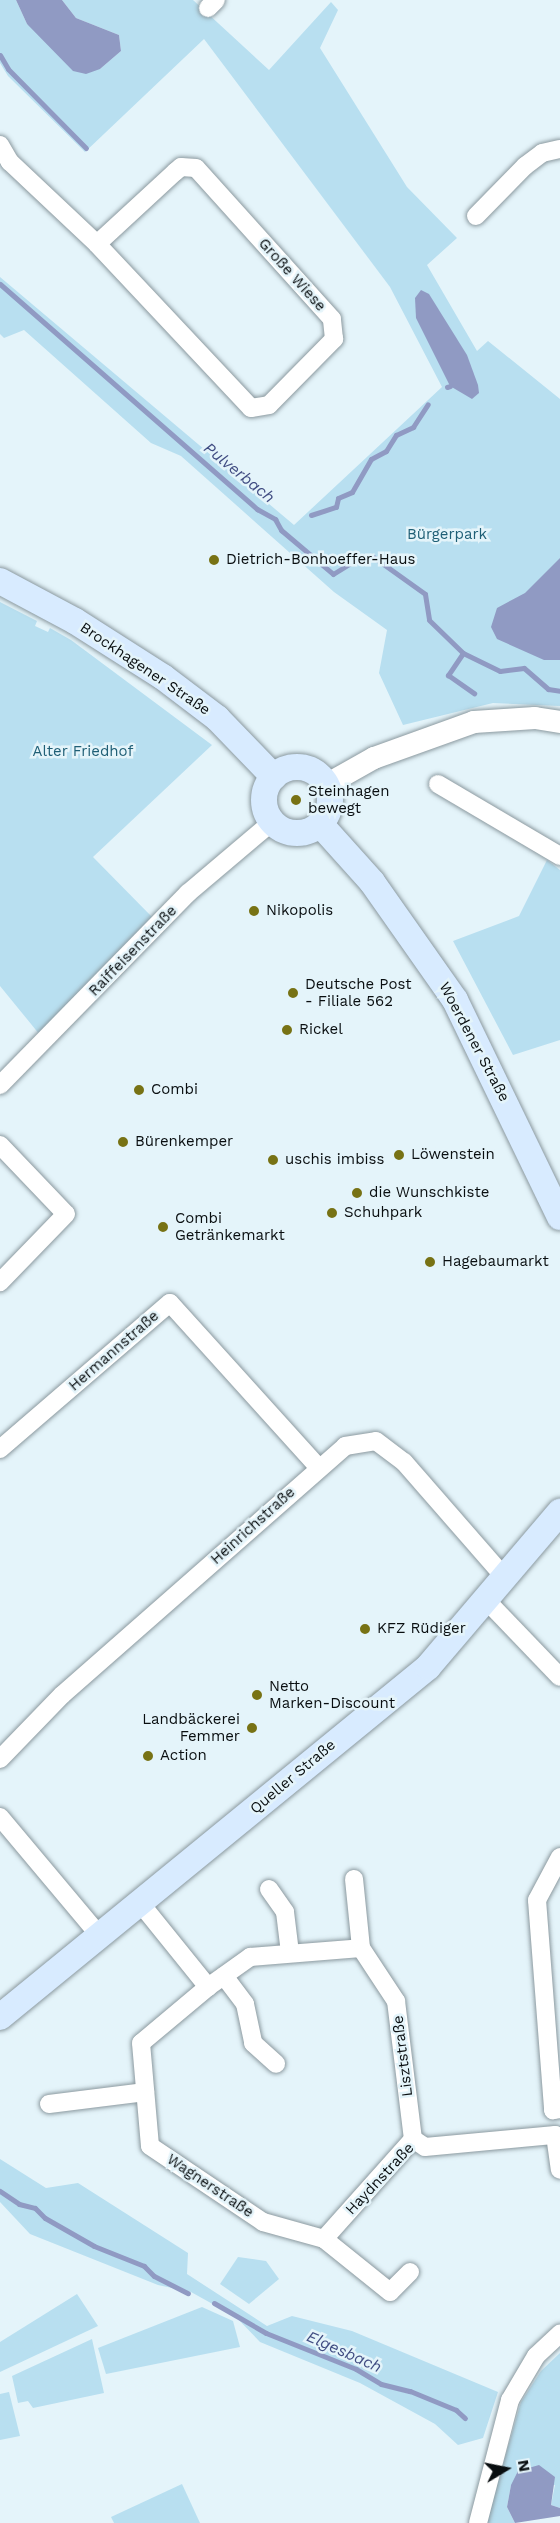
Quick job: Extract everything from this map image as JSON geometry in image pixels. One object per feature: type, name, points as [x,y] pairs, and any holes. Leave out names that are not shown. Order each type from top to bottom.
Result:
[{"type":"main road","name":"Brockhagener Straße","points":[[0,581],[83,626],[163,677],[217,718],[274,777]]},
{"type":"main road","points":[[302,768],[312,771],[326,785],[329,805],[320,824],[301,833],[280,829],[272,822],[264,804],[268,784],[282,771],[302,768]]},
{"type":"main road","name":"Woerdener Straße","points":[[320,824],[372,882],[454,1000],[560,1217]]},
{"type":"main road","name":"Queller Straße","points":[[0,2016],[141,1904],[307,1763],[428,1667],[506,1579],[560,1512]]},
{"type":"street","name":"Große Wiese","points":[[0,145],[10,162],[97,244],[251,408],[269,405],[334,339],[332,319],[196,168],[181,167],[97,244]]},
{"type":"street","points":[[476,216],[525,166],[542,153],[560,149]]},
{"type":"street","points":[[326,785],[374,758],[474,722],[536,718],[560,722]]},
{"type":"street","points":[[438,784],[557,847]]},
{"type":"street","name":"Raiffeisenstraße","points":[[0,1085],[188,893],[272,822]]},
{"type":"street","points":[[0,1145],[66,1214],[0,1282]]},
{"type":"street","name":"Hermannstraße","points":[[0,1449],[170,1303],[318,1467]]},
{"type":"street","name":"Heinrichstraße","points":[[0,1759],[62,1695],[318,1467],[345,1446],[376,1441],[404,1462],[506,1579]]},
{"type":"street","points":[[487,1601],[560,1677]]},
{"type":"street","points":[[0,1817],[100,1936]]},
{"type":"street","points":[[560,1857],[537,1900],[553,2110],[560,2109]]},
{"type":"street","name":"Lisztstraße","points":[[354,1879],[361,1948],[396,2001],[413,2139]]},
{"type":"street","points":[[269,1889],[285,1912],[290,1953]]},
{"type":"street","points":[[141,1904],[208,1987],[250,1957],[361,1948]]},
{"type":"street","points":[[224,1976],[244,2004],[253,2043],[276,2064]]},
{"type":"street","name":"Wagnerstraße","points":[[208,1987],[141,2043],[150,2146],[263,2222],[324,2239]]},
{"type":"street","points":[[49,2104],[145,2091]]},
{"type":"street","name":"Haydnstraße","points":[[324,2239],[413,2139],[425,2147],[555,2135],[560,2170]]},
{"type":"street","points":[[324,2239],[390,2292],[410,2272]]},
{"type":"street","points":[[478,2523],[510,2400],[536,2356],[560,2334]]},
{"type":"green space","name":"Bürgerpark","points":[[0,0],[16,0],[27,24],[100,69],[121,51],[119,35],[76,18],[62,0],[193,0],[269,70],[331,2],[338,10],[320,48],[407,187],[457,238],[427,265],[477,351],[488,341],[560,399],[560,706],[493,703],[403,725],[379,673],[387,630],[334,592],[181,456],[151,443],[24,330],[4,338],[0,334],[0,277],[294,525],[442,387],[390,287],[204,39],[85,152],[8,76],[0,63]]},
{"type":"green space","name":"Alter Friedhof","points":[[0,602],[37,621],[35,626],[48,632],[50,628],[71,640],[212,745],[93,857],[153,918],[40,1035],[0,986]]},
{"type":"green space","points":[[547,860],[560,870],[560,1040],[513,1055],[453,941],[519,916]]},
{"type":"green space","points":[[0,2159],[46,2188],[78,2183],[188,2253],[187,2274],[267,2326],[292,2316],[352,2331],[498,2392],[483,2438],[458,2445],[435,2424],[360,2383],[260,2342],[236,2317],[191,2292],[158,2285],[30,2234],[0,2202]]},
{"type":"green space","points":[[238,2257],[266,2261],[279,2279],[249,2304],[220,2284]]},
{"type":"green space","points":[[77,2294],[98,2326],[0,2372],[0,2342]]},
{"type":"green space","points":[[202,2307],[233,2321],[240,2347],[106,2374],[98,2348]]},
{"type":"green space","points":[[92,2339],[104,2393],[33,2408],[28,2401],[18,2403],[12,2376]]},
{"type":"green space","points":[[560,2353],[560,2508],[551,2505],[555,2485],[511,2485],[507,2507],[515,2523],[486,2523],[521,2402],[541,2371]]},
{"type":"green space","points":[[9,2392],[20,2436],[0,2440],[0,2394]]},
{"type":"green space","points":[[182,2484],[200,2523],[114,2523],[111,2517]]},
{"type":"shaded area","points":[[16,0],[62,0],[76,18],[119,35],[121,51],[100,69],[86,74],[73,71],[27,24]]},
{"type":"shaded area","points":[[421,290],[429,294],[467,355],[479,393],[472,399],[450,386],[416,318],[415,298]]},
{"type":"shaded area","points":[[560,558],[560,660],[544,660],[497,639],[491,627],[497,608],[525,593]]},
{"type":"shaded area","points":[[539,2465],[555,2477],[551,2505],[560,2508],[560,2516],[515,2523],[507,2507],[511,2485],[518,2471]]},
{"type":"waterway","points":[[0,55],[8,69],[86,148]]},
{"type":"waterway","name":"Pulverbach","points":[[0,284],[257,509],[275,519],[281,530],[333,574],[359,558],[372,556],[425,594],[429,620],[463,653]]},
{"type":"waterway","points":[[311,515],[336,507],[338,498],[352,492],[371,459],[386,451],[396,435],[413,427],[428,404]]},
{"type":"waterway","points":[[463,653],[500,671],[524,668],[548,689],[560,691]]},
{"type":"waterway","name":"Pulverbach","points":[[463,653],[448,675],[474,693]]},
{"type":"waterway","name":"Elgesbach","points":[[0,2191],[19,2204],[35,2208],[45,2218],[94,2246],[144,2266],[154,2276],[188,2293]]},
{"type":"waterway","name":"Elgesbach","points":[[214,2303],[266,2333],[356,2369],[381,2384],[410,2391],[456,2410],[465,2418]]},
{"type":"place","name":"Dietrich-Bonhoeffer-Haus","points":[[214,560]]},
{"type":"place","name":"Steinhagen bewegt","points":[[296,800]]},
{"type":"place","name":"Nikopolis","points":[[254,911]]},
{"type":"place","name":"Deutsche Post - Filiale 562","points":[[293,993]]},
{"type":"place","name":"Rickel","points":[[287,1030]]},
{"type":"place","name":"Combi","points":[[139,1090]]},
{"type":"place","name":"Bürenkemper","points":[[123,1142]]},
{"type":"place","name":"Löwenstein","points":[[399,1155]]},
{"type":"place","name":"uschis imbiss","points":[[273,1160]]},
{"type":"place","name":"die Wunschkiste","points":[[357,1193]]},
{"type":"place","name":"Schuhpark","points":[[332,1213]]},
{"type":"place","name":"Combi Getränkemarkt","points":[[163,1227]]},
{"type":"place","name":"Hagebaumarkt","points":[[430,1262]]},
{"type":"place","name":"KFZ Rüdiger","points":[[365,1629]]},
{"type":"place","name":"Netto Marken-Discount","points":[[257,1695]]},
{"type":"place","name":"Landbäckerei Femmer","points":[[252,1728]]},
{"type":"place","name":"Action","points":[[148,1756]]}]
